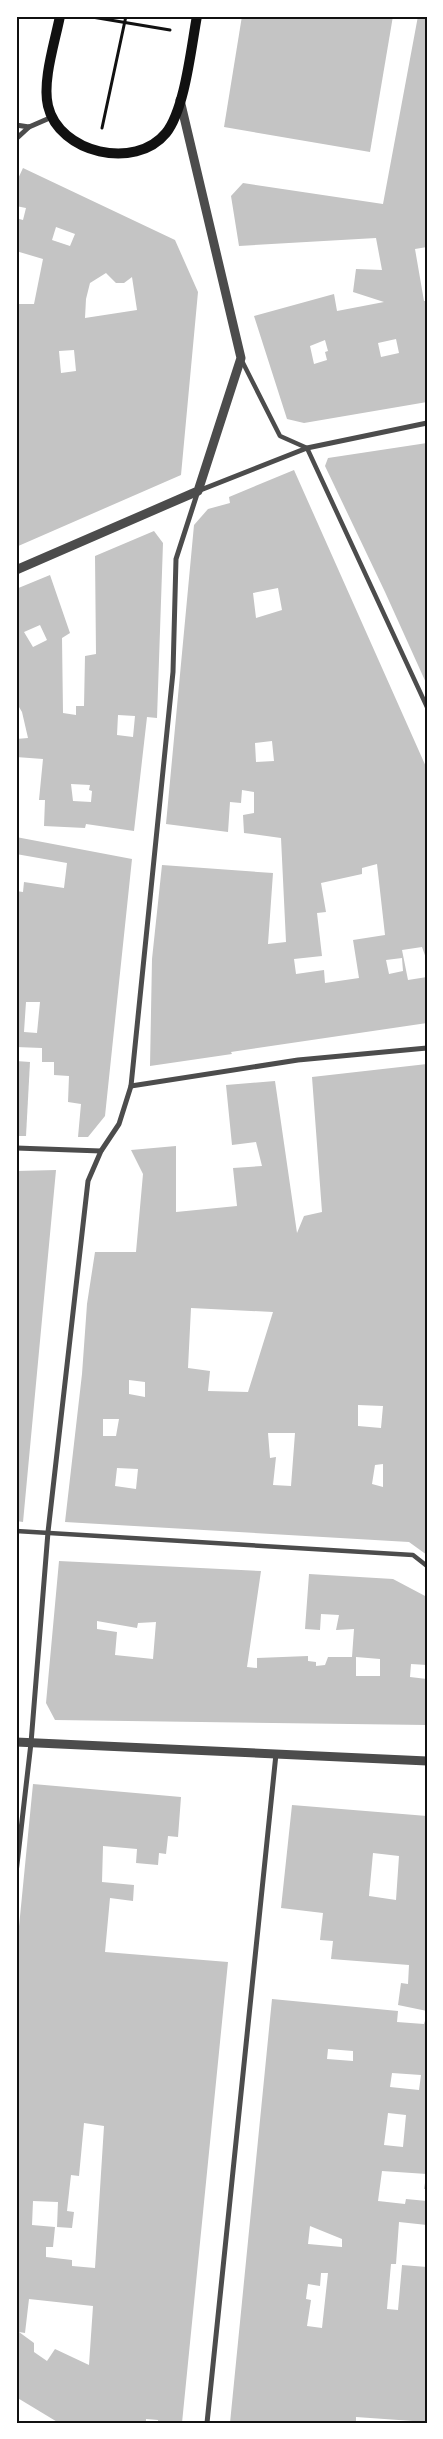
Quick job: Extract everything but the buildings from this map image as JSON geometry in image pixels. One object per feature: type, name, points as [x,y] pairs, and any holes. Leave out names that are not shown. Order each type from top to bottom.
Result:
[{"type":"main road","points":[[60,16],[46,95],[52,117],[63,131],[80,144],[98,152],[119,154],[138,150],[161,138],[175,117],[197,16]]},
{"type":"street","points":[[180,100],[241,358],[280,436],[307,448],[427,707]]},
{"type":"street","points":[[16,139],[30,127],[52,117]]},
{"type":"street","points":[[16,125],[30,127]]},
{"type":"street","points":[[16,1873],[31,1743],[48,1532],[88,1181],[101,1151],[119,1124],[130,1086],[173,672],[176,559],[241,358]]},
{"type":"street","points":[[16,570],[198,491],[307,448],[427,423]]},
{"type":"street","points":[[130,1086],[298,1060],[427,1048]]},
{"type":"street","points":[[16,1148],[101,1151]]},
{"type":"street","points":[[16,1531],[414,1555],[427,1566]]},
{"type":"street","points":[[16,1742],[427,1761]]},
{"type":"street","points":[[207,2423],[276,1754]]},
{"type":"path","points":[[86,16],[170,30]]},
{"type":"path","points":[[102,129],[126,16]]}]
